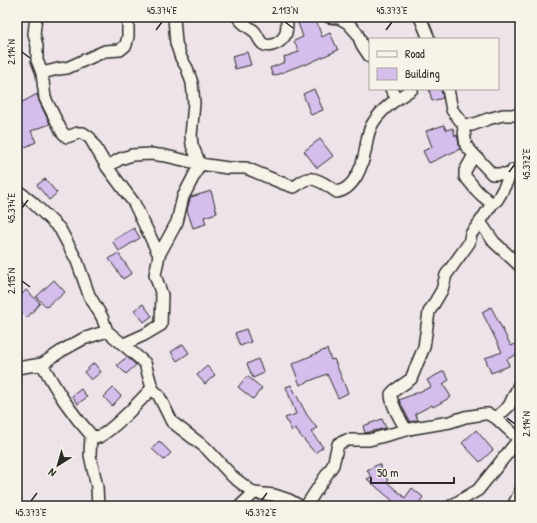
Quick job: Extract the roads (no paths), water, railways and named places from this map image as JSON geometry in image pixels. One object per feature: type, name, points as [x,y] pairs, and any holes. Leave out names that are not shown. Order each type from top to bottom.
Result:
[{"type":"street","points":[[36,17],[34,34],[37,60],[42,73],[45,98],[62,132],[67,137],[78,133],[87,135],[90,138],[106,167],[134,203],[159,255]]},
{"type":"street","points":[[42,73],[67,68],[105,51],[120,50],[126,45],[128,36],[128,17]]},
{"type":"street","points":[[174,17],[176,43],[180,58],[187,68],[192,83],[194,103],[191,136],[192,145],[200,164]]},
{"type":"street","points":[[238,17],[242,23],[253,30],[261,41],[268,46],[274,45],[286,34],[287,17]]},
{"type":"street","points":[[329,17],[339,18],[348,23],[357,33],[362,45],[369,56]]},
{"type":"street","points":[[420,17],[429,38]]},
{"type":"street","points":[[392,90],[397,99]]},
{"type":"street","points":[[106,167],[120,159],[132,155],[151,154],[200,164],[228,168],[246,168],[294,187],[311,178],[337,192],[341,192],[351,184],[358,174],[365,154],[368,131],[373,122],[381,112],[410,90]]},
{"type":"street","points":[[448,90],[452,110],[463,124],[466,146],[492,174],[504,174],[509,176]]},
{"type":"street","points":[[463,124],[472,125],[503,115],[520,115]]},
{"type":"street","points":[[474,155],[465,171],[465,177],[492,204]]},
{"type":"street","points":[[124,344],[161,325],[162,295],[155,275],[159,255],[177,222],[183,197],[200,164]]},
{"type":"street","points":[[406,430],[391,402],[391,394],[411,379],[414,373],[424,347],[429,312],[442,290],[446,275],[469,243],[471,234],[492,204],[497,200],[513,170],[520,170]]},
{"type":"street","points":[[17,190],[60,229],[76,261],[89,295],[102,317],[107,331],[145,363],[152,388],[159,396],[172,422],[206,448],[233,477],[254,493],[274,495],[289,500],[300,506]]},
{"type":"street","points":[[480,222],[494,242],[520,266]]},
{"type":"street","points":[[17,368],[42,364],[83,339],[107,331]]},
{"type":"street","points":[[42,364],[57,392],[77,420],[91,435],[98,437],[135,407],[152,388]]},
{"type":"street","points":[[496,418],[509,406],[520,383]]},
{"type":"street","points":[[306,506],[333,465],[338,444],[347,440],[370,440],[406,430],[488,414],[496,418],[519,440],[478,490],[452,506]]},
{"type":"street","points":[[91,435],[90,455],[97,486],[98,506]]},
{"type":"street","points":[[513,506],[520,492]]},
{"type":"street","points":[[240,506],[254,493]]}]
